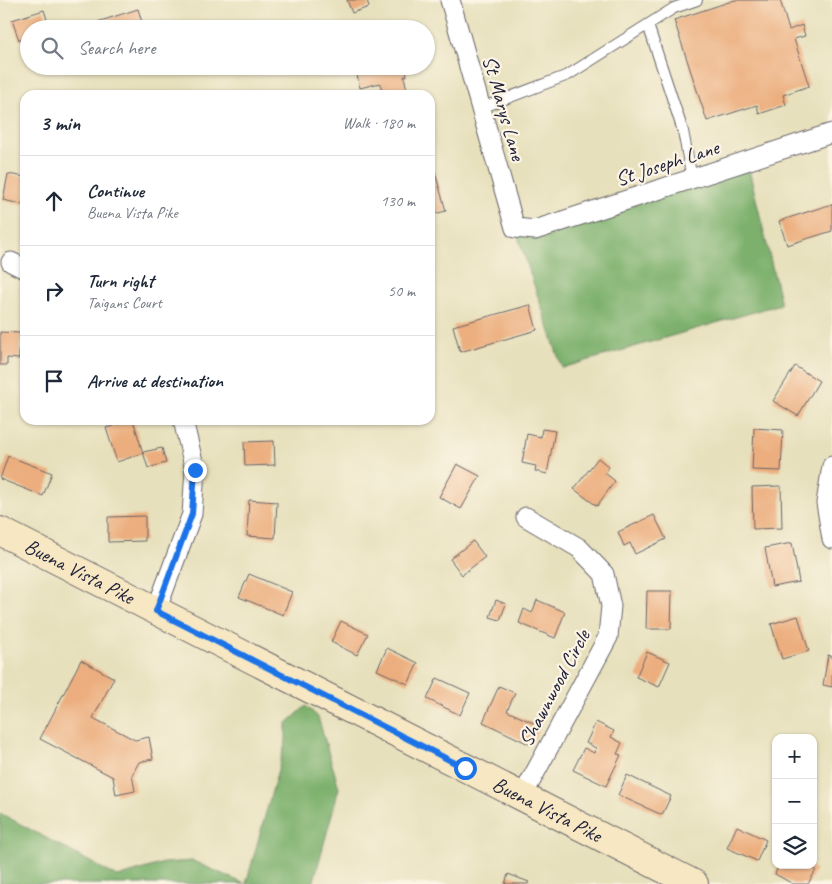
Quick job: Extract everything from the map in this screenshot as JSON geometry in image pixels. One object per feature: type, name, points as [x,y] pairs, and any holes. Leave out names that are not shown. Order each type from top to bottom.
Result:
[{"type":"main road","name":"Buena Vista Pike","points":[[0,531],[694,884]]},
{"type":"street","name":"St Marys Lane","points":[[450,0],[515,228]]},
{"type":"street","name":"St Joseph Lane","points":[[515,228],[535,230],[832,133]]},
{"type":"street","points":[[156,611],[192,514],[195,470],[184,425]]},
{"type":"street","points":[[832,466],[826,503],[832,539]]},
{"type":"street","name":"Shawnwood Circle","points":[[522,797],[608,638],[612,606],[604,574],[580,548],[526,517]]},
{"type":"lane","points":[[481,108],[568,75],[674,8],[697,0]]},
{"type":"lane","points":[[648,25],[683,131],[692,179]]},
{"type":"green space","points":[[747,161],[781,304],[562,368],[515,228]]},
{"type":"green space","points":[[306,706],[318,717],[339,788],[313,884],[246,884],[286,741],[286,724]]},
{"type":"green space","points":[[0,813],[118,877],[163,863],[193,861],[245,884],[0,884]]},
{"type":"building","points":[[347,0],[367,0],[369,7],[352,13]]},
{"type":"building","points":[[735,0],[780,0],[789,30],[802,25],[805,36],[794,39],[809,86],[783,95],[786,105],[759,114],[757,105],[707,121],[674,20]]},
{"type":"building","points":[[138,9],[141,20],[104,20]]},
{"type":"building","points":[[44,10],[47,20],[20,20],[19,40],[12,20]]},
{"type":"building","points":[[357,75],[407,75],[404,76],[407,90],[382,90],[380,83],[360,88]]},
{"type":"building","points":[[435,172],[446,211],[435,214]]},
{"type":"building","points":[[8,174],[20,176],[20,204],[3,200]]},
{"type":"building","points":[[832,204],[832,231],[787,245],[779,221]]},
{"type":"building","points":[[530,305],[537,330],[460,352],[453,326]]},
{"type":"building","points":[[0,332],[20,333],[19,359],[7,358],[7,365],[0,365]]},
{"type":"building","points":[[795,366],[819,381],[798,416],[773,401]]},
{"type":"building","points":[[116,425],[135,425],[143,453],[117,462],[106,428]]},
{"type":"building","points":[[754,428],[783,430],[781,471],[752,470]]},
{"type":"building","points":[[542,429],[555,431],[547,474],[535,471],[536,466],[522,463],[527,434],[541,437]]},
{"type":"building","points":[[274,441],[275,465],[245,466],[244,442]]},
{"type":"building","points":[[162,448],[166,463],[148,468],[143,452]]},
{"type":"building","points":[[8,456],[52,473],[43,496],[0,479]]},
{"type":"building","points":[[598,458],[609,467],[605,473],[615,481],[597,506],[574,489]]},
{"type":"building","points":[[457,464],[480,476],[461,509],[439,497]]},
{"type":"building","points":[[781,486],[782,528],[753,529],[752,487]]},
{"type":"building","points":[[249,500],[277,502],[275,538],[247,536]]},
{"type":"building","points":[[654,515],[666,539],[635,554],[630,543],[624,546],[618,532]]},
{"type":"building","points":[[145,516],[145,541],[108,542],[108,517]]},
{"type":"building","points":[[473,541],[485,557],[462,575],[450,559]]},
{"type":"building","points":[[792,543],[799,582],[772,587],[765,548]]},
{"type":"building","points":[[249,574],[292,592],[283,615],[239,597]]},
{"type":"building","points":[[647,591],[672,591],[671,629],[646,629]]},
{"type":"building","points":[[496,600],[506,604],[500,620],[490,617]]},
{"type":"building","points":[[537,600],[565,612],[555,638],[519,623],[524,609],[532,613]]},
{"type":"building","points":[[798,616],[809,651],[782,659],[771,624]]},
{"type":"building","points":[[341,621],[368,634],[357,655],[331,642]]},
{"type":"building","points":[[387,648],[418,663],[408,684],[377,670]]},
{"type":"building","points":[[647,652],[670,662],[659,687],[636,677]]},
{"type":"building","points":[[828,655],[832,656],[832,687],[823,685]]},
{"type":"building","points":[[81,660],[114,678],[93,718],[135,740],[149,737],[153,759],[139,762],[132,775],[135,791],[116,795],[113,777],[40,739]]},
{"type":"building","points":[[437,678],[470,693],[460,715],[427,699]]},
{"type":"building","points":[[499,686],[515,693],[507,711],[540,726],[531,745],[483,722]]},
{"type":"building","points":[[596,722],[614,731],[611,737],[622,743],[617,754],[621,755],[606,786],[573,770],[584,748],[594,753],[596,748],[586,743]]},
{"type":"building","points":[[627,775],[671,796],[662,815],[618,795]]},
{"type":"building","points":[[737,826],[766,840],[757,861],[727,848]]},
{"type":"building","points":[[777,869],[816,870],[808,884],[793,884],[775,874]]},
{"type":"building","points":[[508,874],[529,882],[528,884],[505,884]]},
{"type":"route","points":[[195,470],[192,514],[156,611],[465,768]]}]
